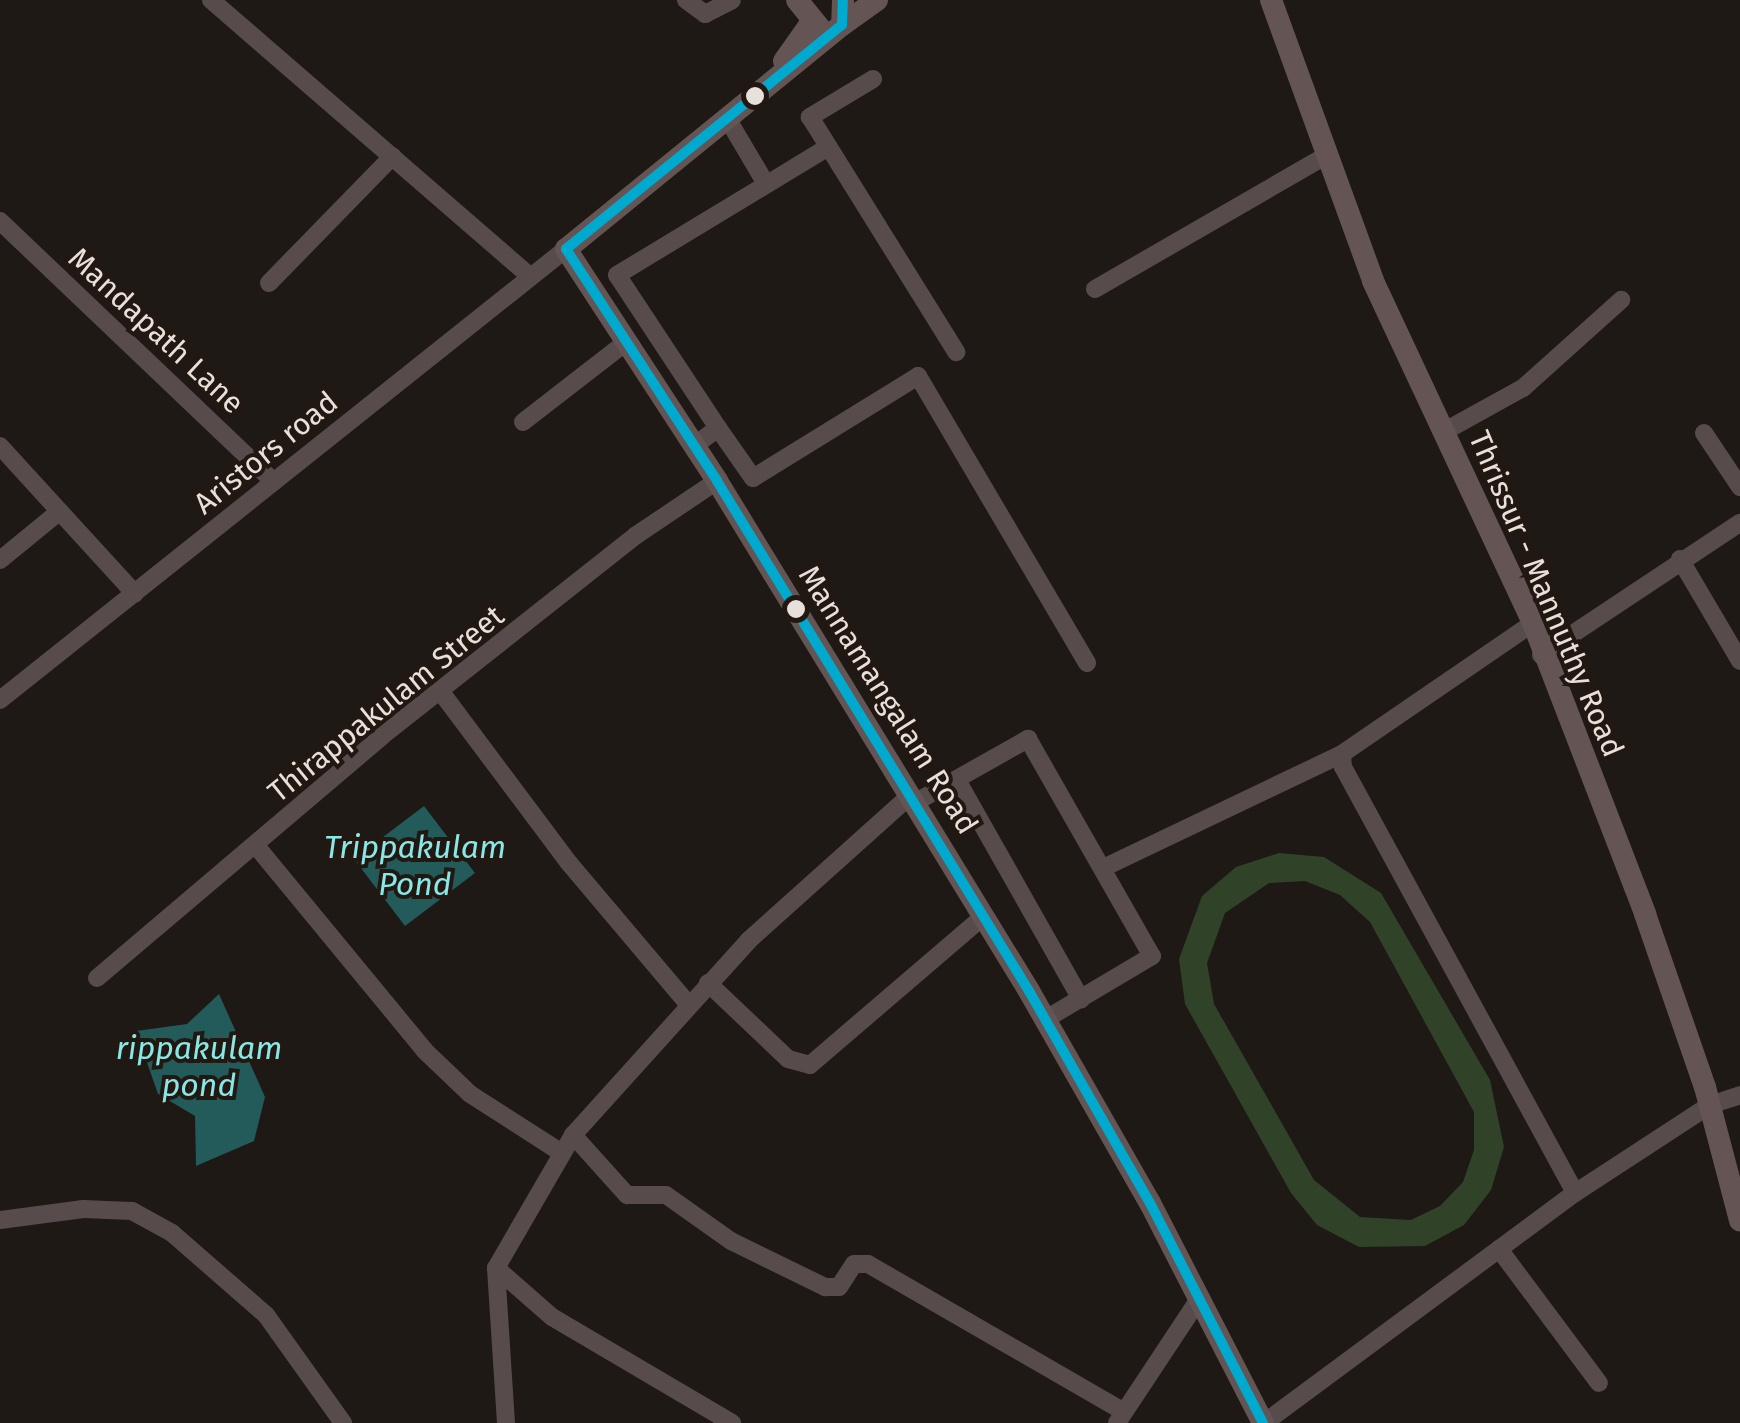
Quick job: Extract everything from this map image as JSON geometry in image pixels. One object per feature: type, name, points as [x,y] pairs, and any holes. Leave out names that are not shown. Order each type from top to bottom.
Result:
[{"type":"main road","points":[[838,27],[842,0]]},
{"type":"main road","points":[[566,249],[876,0]]},
{"type":"main road","name":"Thrissur - Mannuthy Road","points":[[1270,0],[1324,157],[1532,623],[1541,655],[1645,914],[1710,1105],[1740,1220]]},
{"type":"main road","points":[[768,85],[807,10],[838,27]]},
{"type":"main road","name":"Mannamangalam Road","points":[[566,249],[717,481],[1046,1019],[1264,1423]]},
{"type":"street","points":[[211,0],[530,276]]},
{"type":"street","points":[[686,0],[705,14],[732,0]]},
{"type":"street","points":[[873,79],[810,117],[956,352]]},
{"type":"street","points":[[727,118],[766,184]]},
{"type":"street","points":[[828,147],[617,276],[753,478],[918,376],[1087,663]]},
{"type":"street","points":[[269,283],[393,156]]},
{"type":"street","points":[[1095,288],[1324,157]]},
{"type":"street","name":"Mandapath Lane","points":[[0,221],[274,482]]},
{"type":"street","name":"Aristors road","points":[[0,700],[566,249]]},
{"type":"street","points":[[1445,431],[1523,388],[1621,300]]},
{"type":"street","points":[[523,422],[626,342]]},
{"type":"street","points":[[694,446],[718,428]]},
{"type":"street","points":[[1704,433],[1740,487]]},
{"type":"street","points":[[0,446],[135,594]]},
{"type":"street","name":"Thirappakulam Street","points":[[96,978],[635,536],[717,481]]},
{"type":"street","points":[[0,560],[60,511]]},
{"type":"street","points":[[1541,655],[1680,559],[1740,523]]},
{"type":"street","points":[[1680,559],[1740,661]]},
{"type":"street","points":[[1103,868],[1342,754],[1532,623]]},
{"type":"street","points":[[441,692],[569,863],[689,1004]]},
{"type":"street","points":[[506,1423],[496,1268],[573,1135],[708,983],[913,798],[957,780],[1028,739],[1152,956],[1046,1019]]},
{"type":"street","points":[[1342,754],[1343,768],[1575,1193]]},
{"type":"street","points":[[957,780],[1080,998]]},
{"type":"street","points":[[256,847],[425,1051],[470,1094],[562,1153]]},
{"type":"street","points":[[708,983],[788,1059],[810,1065],[984,916]]},
{"type":"street","points":[[1264,1423],[1575,1193],[1710,1105],[1740,1096]]},
{"type":"street","points":[[573,1135],[627,1195],[666,1195],[731,1241],[825,1287],[839,1286],[861,1261],[1120,1417],[1199,1298]]},
{"type":"street","points":[[0,1220],[84,1209],[132,1211],[172,1233],[266,1315],[342,1423]]},
{"type":"street","points":[[1499,1249],[1599,1383]]},
{"type":"street","points":[[496,1268],[552,1317],[732,1423]]},
{"type":"green space","points":[[1279,853],[1324,857],[1381,893],[1490,1080],[1504,1147],[1491,1190],[1464,1225],[1425,1246],[1359,1247],[1317,1225],[1291,1193],[1185,1004],[1179,959],[1202,896],[1236,867]],"holes":[[[1305,881],[1340,895],[1370,922],[1474,1112],[1474,1150],[1463,1182],[1440,1206],[1411,1220],[1360,1217],[1314,1180],[1214,1004],[1207,963],[1225,913],[1269,883]]]},
{"type":"water","name":"Trippakulam Pond","points":[[424,806],[475,873],[405,926],[354,859]]},
{"type":"water","name":"rippakulam pond","points":[[219,994],[265,1097],[254,1141],[196,1166],[195,1116],[158,1094],[136,1031],[187,1024]]},
{"type":"transit line","points":[[566,249],[842,25],[843,0]]},
{"type":"transit line","points":[[566,249],[717,481],[1029,991],[1150,1203],[1263,1423]]}]
